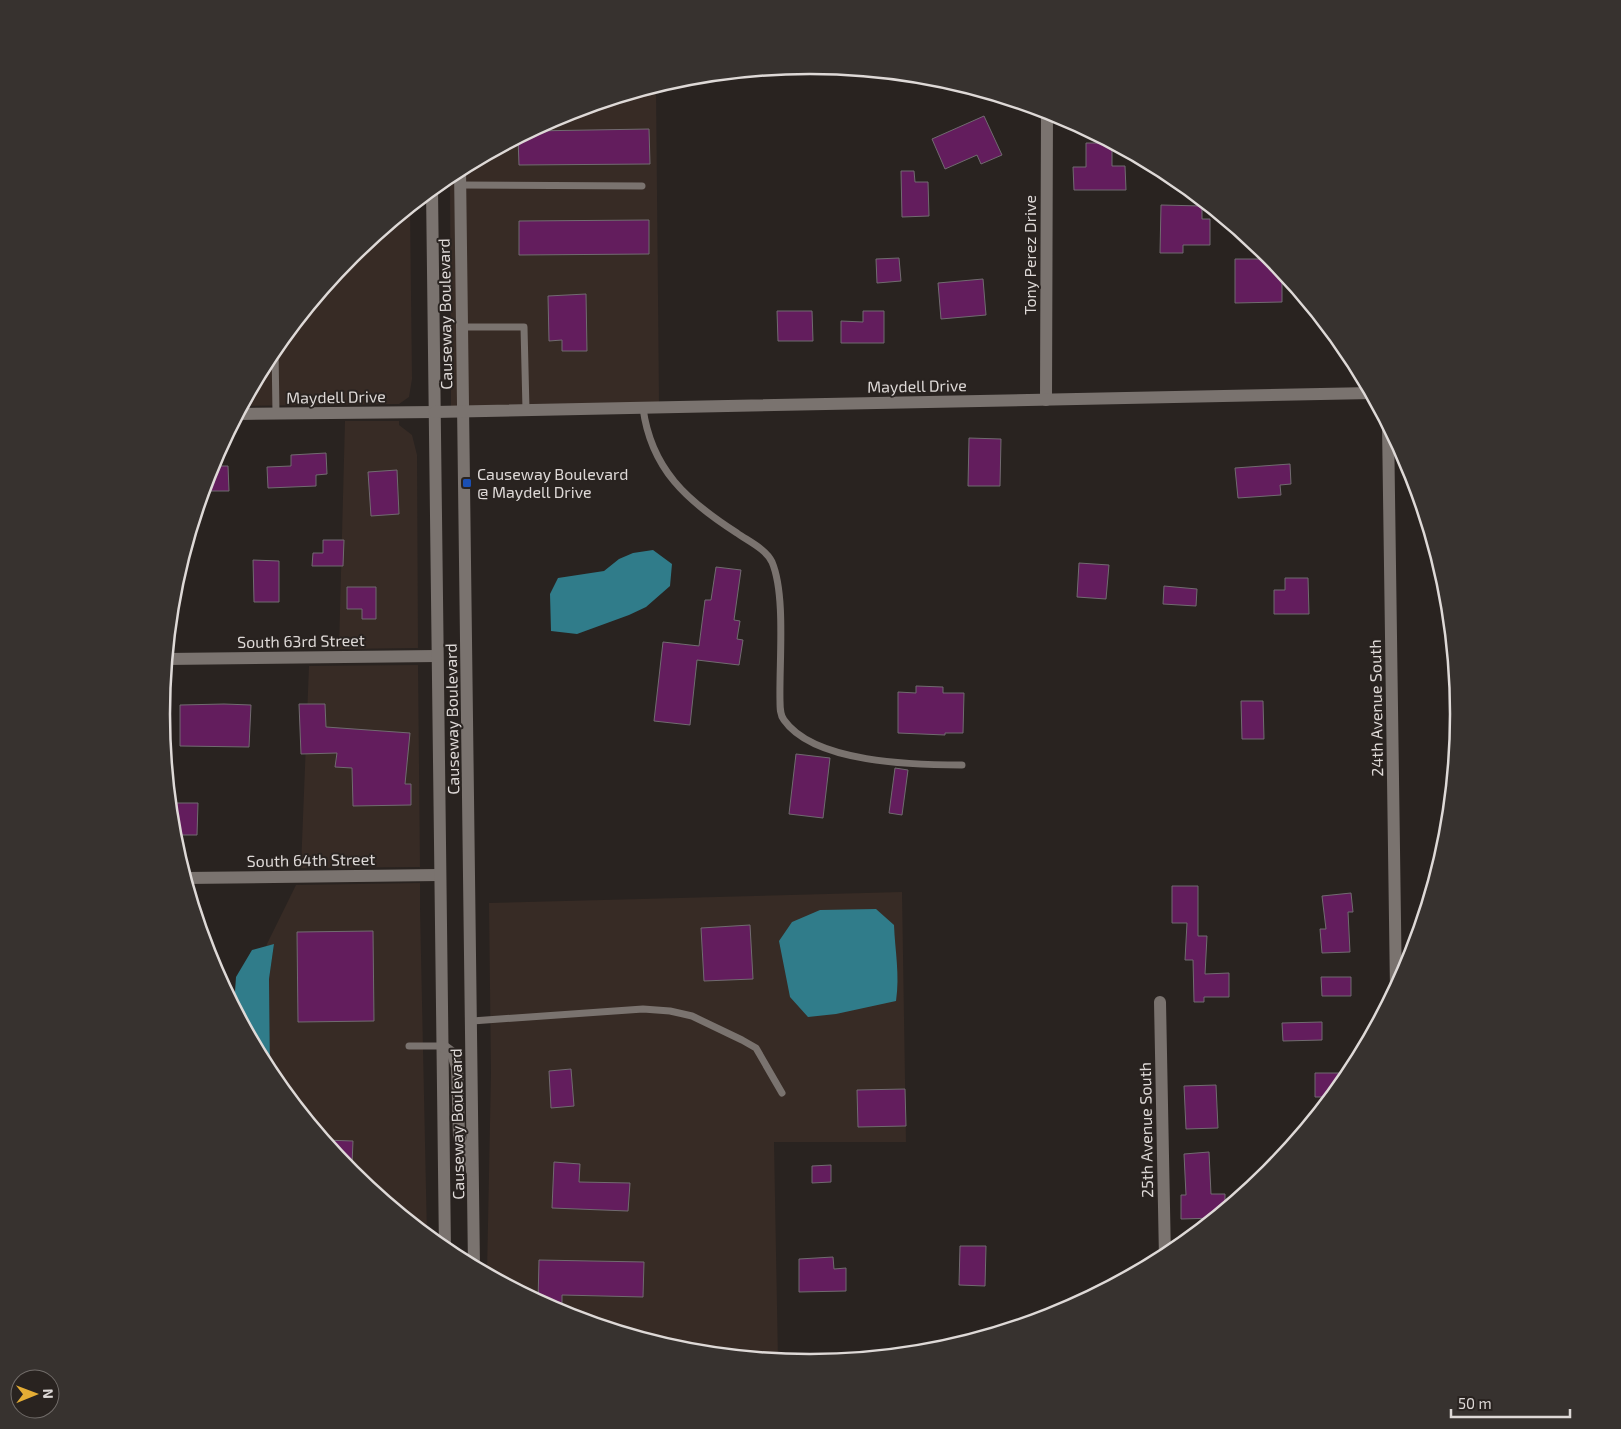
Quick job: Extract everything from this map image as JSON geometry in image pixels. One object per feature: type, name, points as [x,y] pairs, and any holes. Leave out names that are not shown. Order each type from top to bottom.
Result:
[{"type":"street","name":"Tony Perez Drive","points":[[1046,400],[1047,120]]},
{"type":"street","name":"Causeway Boulevard","points":[[460,179],[474,1259]]},
{"type":"street","name":"Causeway Boulevard","points":[[432,198],[445,1240]]},
{"type":"street","name":"Maydell Drive","points":[[245,414],[435,412],[1364,393]]},
{"type":"street","name":"24th Avenue South","points":[[1388,438],[1396,974]]},
{"type":"street","name":"South 63rd Street","points":[[172,659],[437,656]]},
{"type":"street","name":"South 64th Street","points":[[191,878],[439,875]]},
{"type":"street","name":"25th Avenue South","points":[[1160,1002],[1165,1248]]},
{"type":"street","points":[[442,1046],[454,1054],[457,1068],[459,1136],[474,1176]]},
{"type":"lane","points":[[460,186],[642,186]]},
{"type":"lane","points":[[461,327],[524,327],[526,410]]},
{"type":"lane","points":[[275,363],[276,414]]},
{"type":"lane","points":[[643,408],[651,446],[668,475],[693,501],[716,520],[759,548],[771,559],[778,580],[780,702],[784,720],[802,736],[840,753],[887,762],[962,765]]},
{"type":"lane","points":[[472,1021],[643,1009],[670,1011],[692,1016],[756,1048],[782,1093]]},
{"type":"lane","points":[[409,1046],[442,1046]]},
{"type":"shaded area","points":[[656,93],[659,403],[451,407],[450,185],[490,160],[527,140],[565,123],[605,108]]},
{"type":"shaded area","points":[[410,214],[412,379],[409,397],[399,404],[250,406],[302,324],[357,261]]},
{"type":"shaded area","points":[[345,421],[399,421],[399,425],[412,435],[417,455],[418,648],[339,649]]},
{"type":"shaded area","points":[[418,665],[420,867],[301,868],[309,666]]},
{"type":"shaded area","points":[[420,883],[427,1228],[357,1168],[302,1105],[270,1057],[269,979],[274,945],[266,946],[296,885]]},
{"type":"shaded area","points":[[902,892],[906,1142],[774,1142],[778,1354],[727,1350],[685,1343],[645,1333],[565,1306],[527,1289],[487,1267],[491,1073],[489,903]]},
{"type":"water","points":[[653,550],[672,564],[670,586],[646,607],[577,634],[551,631],[550,594],[558,578],[604,571],[619,559],[633,553]]},
{"type":"water","points":[[876,909],[894,925],[897,972],[896,1001],[836,1014],[808,1017],[790,997],[779,941],[792,922],[820,910]]},
{"type":"water","points":[[274,944],[269,979],[270,1057],[235,995],[236,977],[252,950]]},
{"type":"building","points":[[984,116],[1002,155],[981,164],[977,155],[945,169],[932,139]]},
{"type":"building","points":[[649,129],[650,164],[519,165],[518,145],[548,131]]},
{"type":"building","points":[[1086,143],[1100,143],[1112,150],[1112,166],[1125,166],[1126,190],[1074,190],[1073,167],[1086,167]]},
{"type":"building","points":[[901,171],[914,171],[915,182],[928,182],[929,216],[902,217]]},
{"type":"building","points":[[1161,205],[1202,207],[1202,219],[1210,219],[1210,245],[1183,245],[1183,253],[1160,253]]},
{"type":"building","points":[[649,220],[649,254],[519,255],[519,221]]},
{"type":"building","points":[[899,258],[901,281],[877,283],[876,259]]},
{"type":"building","points":[[1235,259],[1262,259],[1282,281],[1282,302],[1235,303]]},
{"type":"building","points":[[983,279],[986,315],[941,319],[938,283]]},
{"type":"building","points":[[586,294],[587,351],[562,351],[562,340],[549,341],[548,296]]},
{"type":"building","points":[[777,311],[812,311],[813,341],[778,341]]},
{"type":"building","points":[[863,311],[884,311],[884,343],[841,343],[841,321],[863,322]]},
{"type":"building","points":[[969,438],[1001,439],[1000,486],[968,486]]},
{"type":"building","points":[[326,453],[327,474],[316,475],[316,486],[268,488],[267,467],[291,466],[291,455]]},
{"type":"building","points":[[1290,464],[1291,484],[1280,485],[1281,495],[1238,498],[1235,468]]},
{"type":"building","points":[[220,466],[228,466],[229,491],[211,491]]},
{"type":"building","points":[[397,470],[399,514],[371,516],[368,472]]},
{"type":"building","points":[[323,540],[344,540],[343,566],[312,566],[313,553],[323,553]]},
{"type":"building","points":[[253,560],[279,561],[279,602],[254,602]]},
{"type":"building","points":[[1079,563],[1109,565],[1106,599],[1077,597]]},
{"type":"building","points":[[716,567],[741,570],[734,620],[740,621],[737,639],[743,640],[739,665],[697,660],[690,725],[654,721],[663,642],[699,646],[705,600],[711,600]]},
{"type":"building","points":[[1285,578],[1308,578],[1309,614],[1274,614],[1274,590],[1285,590]]},
{"type":"building","points":[[1164,586],[1197,589],[1196,606],[1163,604]]},
{"type":"building","points":[[347,587],[376,587],[376,619],[362,619],[362,609],[347,609]]},
{"type":"building","points":[[916,686],[943,687],[943,693],[964,693],[963,733],[945,733],[945,735],[898,733],[898,692],[916,693]]},
{"type":"building","points":[[1241,701],[1263,701],[1264,739],[1242,739]]},
{"type":"building","points":[[299,704],[325,704],[326,727],[410,733],[405,784],[411,784],[411,805],[353,806],[352,768],[335,767],[337,753],[301,754]]},
{"type":"building","points":[[180,705],[251,705],[249,747],[180,746]]},
{"type":"building","points":[[796,754],[830,758],[823,818],[789,814]]},
{"type":"building","points":[[895,768],[908,770],[902,815],[889,813]]},
{"type":"building","points":[[176,803],[198,803],[197,835],[181,835]]},
{"type":"building","points":[[1172,886],[1198,886],[1198,936],[1207,936],[1205,974],[1229,973],[1229,997],[1204,997],[1204,1002],[1194,1002],[1193,960],[1185,960],[1187,923],[1172,923]]},
{"type":"building","points":[[1351,893],[1353,912],[1348,912],[1350,952],[1322,953],[1320,929],[1326,929],[1322,896]]},
{"type":"building","points":[[750,925],[753,979],[704,981],[701,928]]},
{"type":"building","points":[[373,931],[374,1021],[298,1022],[297,932]]},
{"type":"building","points":[[1321,977],[1351,977],[1351,996],[1322,996]]},
{"type":"building","points":[[1322,1022],[1322,1040],[1283,1041],[1282,1023]]},
{"type":"building","points":[[571,1069],[574,1106],[551,1108],[549,1071]]},
{"type":"building","points":[[1315,1073],[1341,1073],[1324,1097],[1315,1097]]},
{"type":"building","points":[[1216,1085],[1218,1128],[1186,1129],[1184,1086]]},
{"type":"building","points":[[905,1089],[906,1126],[858,1127],[857,1090]]},
{"type":"building","points":[[332,1140],[353,1141],[352,1163]]},
{"type":"building","points":[[1209,1152],[1211,1194],[1225,1194],[1225,1203],[1207,1218],[1181,1219],[1181,1195],[1186,1195],[1184,1154]]},
{"type":"building","points":[[554,1162],[580,1164],[579,1182],[630,1183],[628,1211],[552,1208]]},
{"type":"building","points":[[831,1165],[831,1182],[812,1183],[812,1166]]},
{"type":"building","points":[[960,1246],[986,1246],[985,1286],[959,1285]]},
{"type":"building","points":[[833,1257],[834,1269],[846,1268],[846,1291],[799,1292],[799,1259]]},
{"type":"building","points":[[539,1260],[644,1262],[643,1297],[562,1295],[562,1305],[538,1294]]},
{"type":"place","name":"Causeway Boulevard @ Maydell Drive","points":[[467,483]]}]
